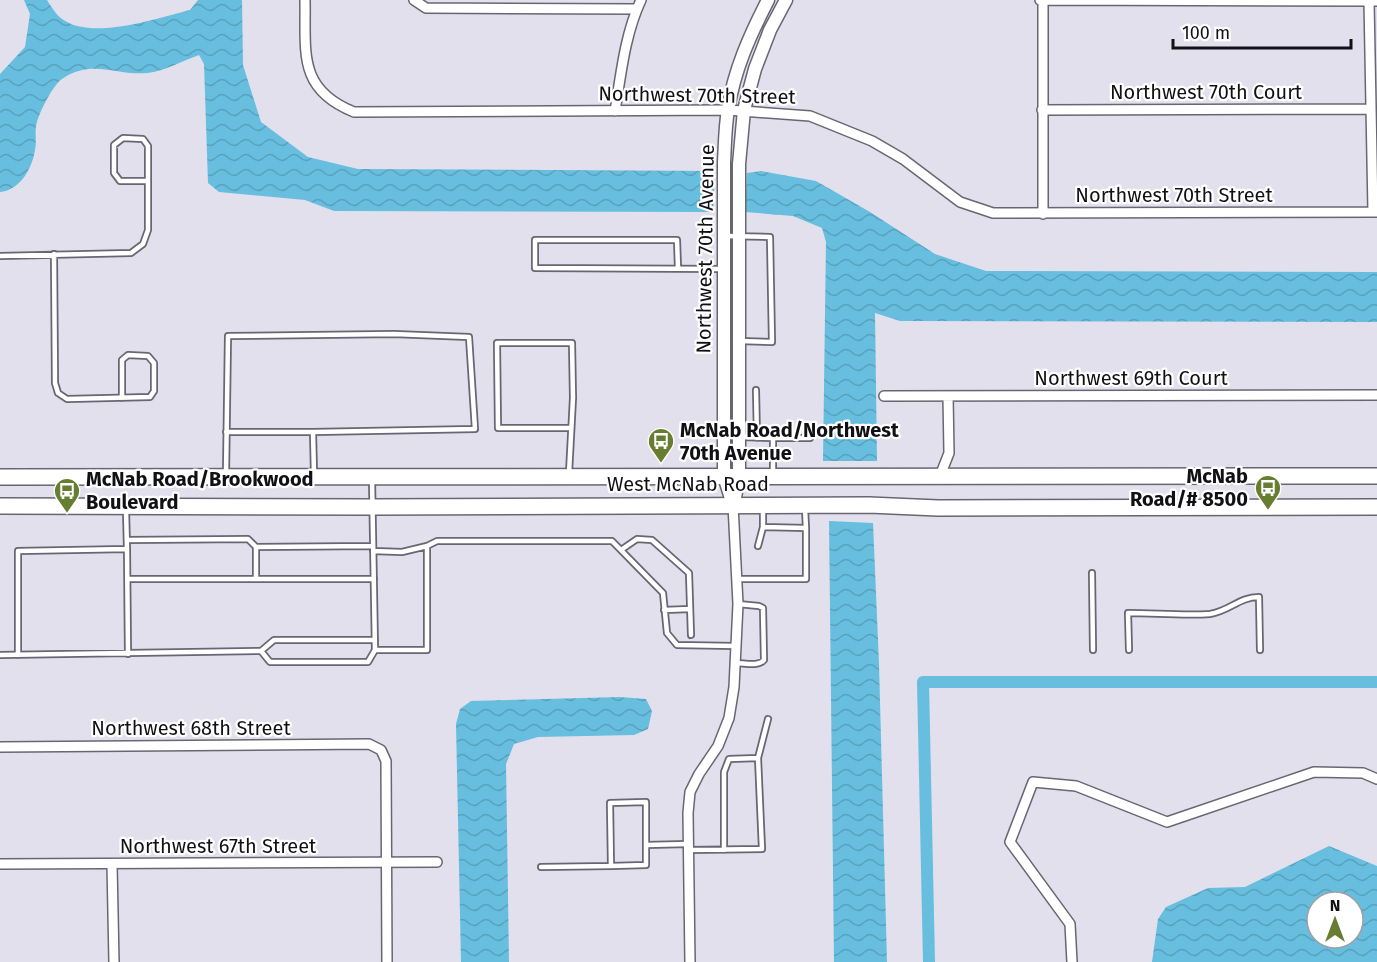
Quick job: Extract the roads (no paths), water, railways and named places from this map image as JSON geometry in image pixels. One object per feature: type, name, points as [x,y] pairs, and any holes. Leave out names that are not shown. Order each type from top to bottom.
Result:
[{"type":"main road","name":"West McNab Road","points":[[0,477],[1377,476]]},
{"type":"main road","name":"West McNab Road","points":[[0,506],[1377,507]]},
{"type":"street","name":"Northwest 70th Street","points":[[305,0],[306,57],[310,76],[321,92],[335,105],[354,112],[744,110],[810,116],[872,141],[903,159],[960,202],[993,213],[1375,212]]},
{"type":"street","points":[[615,111],[623,57],[641,0]]},
{"type":"street","name":"Northwest 70th Avenue","points":[[690,962],[688,813],[690,792],[718,746],[729,718],[734,687],[738,604],[723,269],[724,162],[728,110],[738,66],[751,33],[768,0]]},
{"type":"street","name":"Northwest 70th Avenue","points":[[732,476],[739,437],[738,164],[744,110],[754,69],[770,30],[786,0]]},
{"type":"street","points":[[1043,214],[1042,0],[1373,1],[1371,110],[1375,212]]},
{"type":"street","points":[[414,1],[426,8],[637,9]]},
{"type":"street","name":"Northwest 70th Court","points":[[1042,110],[1371,110]]},
{"type":"street","name":"Northwest 69th Court","points":[[884,396],[1377,395]]},
{"type":"street","points":[[940,476],[950,453],[948,396]]},
{"type":"street","name":"Northwest 68th Street","points":[[0,747],[369,744],[381,750],[386,761],[387,863]]},
{"type":"street","points":[[1072,962],[1070,924],[1010,842],[1033,782],[1076,786],[1167,822],[1314,772],[1363,773],[1377,779]]},
{"type":"street","name":"Northwest 67th Street","points":[[0,864],[437,862]]},
{"type":"street","points":[[387,863],[387,962]]},
{"type":"street","points":[[112,864],[114,962]]},
{"type":"lane","points":[[0,256],[131,253],[143,244],[148,230],[148,180],[148,146],[143,139],[123,138],[114,145],[114,173],[120,180],[148,180]]},
{"type":"lane","points":[[725,236],[770,237],[772,342],[740,341]]},
{"type":"lane","points":[[678,268],[677,240],[535,240],[535,268],[723,269]]},
{"type":"lane","points":[[54,254],[55,383],[58,393],[67,399],[122,398],[150,397],[154,391],[154,363],[148,357],[128,356],[122,360],[122,398]]},
{"type":"lane","points":[[226,432],[475,429],[469,337],[394,334],[228,336],[226,432],[226,477]]},
{"type":"lane","points":[[569,476],[573,398],[572,343],[497,343],[498,428],[570,428]]},
{"type":"lane","points":[[756,390],[757,438]]},
{"type":"lane","points":[[313,432],[315,477]]},
{"type":"lane","points":[[739,437],[810,438]]},
{"type":"lane","points":[[773,438],[773,476]]},
{"type":"lane","points":[[261,651],[270,662],[368,662],[375,650],[372,477]]},
{"type":"lane","points":[[758,546],[763,527],[763,505]]},
{"type":"lane","points":[[737,579],[806,579],[805,505]]},
{"type":"lane","points":[[126,506],[128,654]]},
{"type":"lane","points":[[763,527],[806,528]]},
{"type":"lane","points":[[127,540],[248,539],[256,547],[373,549],[402,552],[437,541],[612,541],[663,593],[667,633],[677,645],[736,646]]},
{"type":"lane","points":[[621,550],[638,539],[652,540],[689,573],[691,635]]},
{"type":"lane","points":[[375,650],[427,650],[427,546]]},
{"type":"lane","points":[[256,547],[256,579]]},
{"type":"lane","points":[[18,655],[18,551],[127,549]]},
{"type":"lane","points":[[756,571],[756,579]]},
{"type":"lane","points":[[1092,573],[1093,650]]},
{"type":"lane","points":[[128,579],[374,579]]},
{"type":"lane","points":[[1129,650],[1128,613],[1211,614],[1231,608],[1247,597],[1259,597],[1260,650]]},
{"type":"lane","points":[[735,663],[752,664],[761,663],[764,660],[763,608],[738,604]]},
{"type":"lane","points":[[664,610],[690,609]]},
{"type":"lane","points":[[0,655],[261,651],[274,640],[375,640]]},
{"type":"lane","points":[[646,845],[724,850],[762,849],[758,758],[768,719]]},
{"type":"lane","points":[[724,850],[724,772],[729,759],[758,758]]},
{"type":"lane","points":[[541,867],[611,866],[646,865],[645,802],[610,803],[611,866]]},
{"type":"water","points":[[24,0],[47,0],[62,19],[75,25],[107,28],[125,26],[190,10],[198,0],[242,0],[243,65],[261,122],[308,157],[358,169],[715,171],[713,212],[334,211],[305,200],[219,192],[208,183],[204,64],[199,55],[154,72],[136,73],[94,69],[73,73],[62,79],[51,92],[39,117],[35,150],[28,171],[19,183],[0,192],[0,74],[25,47],[30,14]]},
{"type":"water","points":[[761,171],[816,181],[870,212],[935,254],[986,271],[1377,272],[1377,322],[900,321],[875,313],[877,461],[823,461],[826,242],[822,228],[793,216],[745,212],[747,173]]},
{"type":"water","points":[[829,521],[873,523],[887,962],[834,962]]},
{"type":"water","points":[[620,697],[646,699],[652,711],[648,729],[634,735],[538,737],[514,744],[506,764],[509,962],[461,962],[456,724],[460,709],[471,701]]},
{"type":"water","points":[[1329,846],[1377,866],[1377,962],[1152,962],[1158,919],[1166,907],[1208,888],[1245,887]]},
{"type":"waterway","points":[[929,962],[923,682],[1377,682]]},
{"type":"place","name":"McNab Road/Northwest 70th Avenue","points":[[661,464]]},
{"type":"place","name":"McNab Road/# 8500","points":[[1268,511]]},
{"type":"place","name":"McNab Road/Brookwood Boulevard","points":[[67,514]]}]
